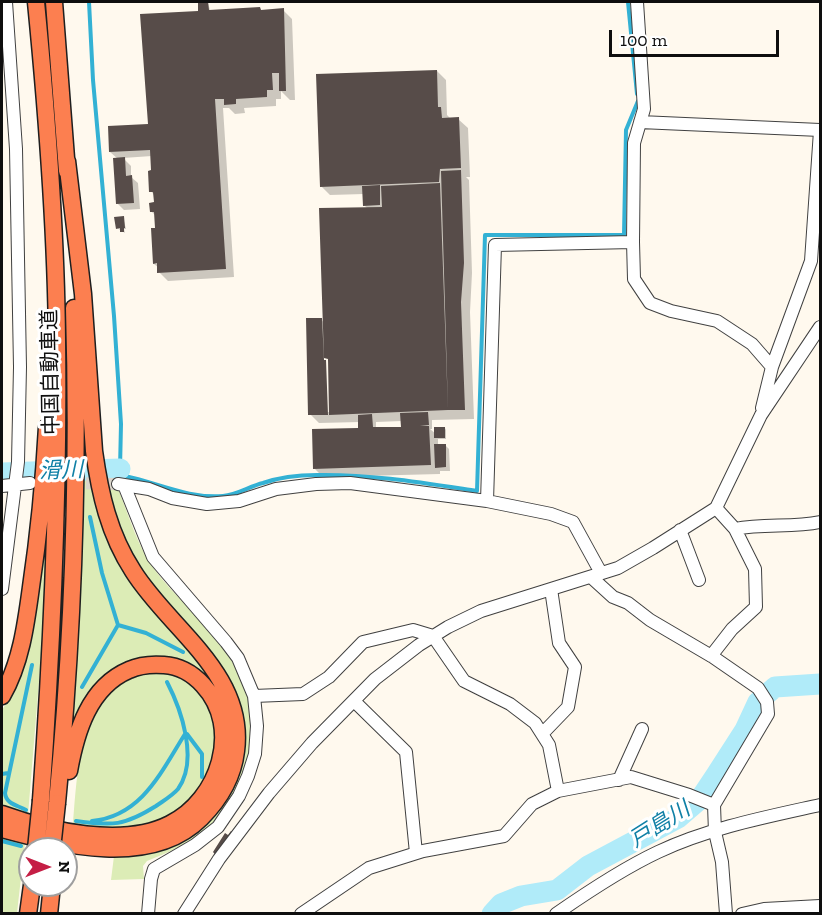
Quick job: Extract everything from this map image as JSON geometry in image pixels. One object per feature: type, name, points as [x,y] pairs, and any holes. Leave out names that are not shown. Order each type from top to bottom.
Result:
[{"type":"highway","name":"中国自動車道","points":[[36,2],[49,160],[56,305],[57,532],[53,625],[53,837]]},
{"type":"highway","name":"中国自動車道","points":[[41,837],[54,803],[66,710],[74,534],[74,325],[67,160],[54,2]]},
{"type":"highway","points":[[2,829],[50,841],[92,848],[135,847],[163,841],[194,824],[218,798],[232,772],[237,744],[237,729],[231,701],[217,675],[200,651],[134,574],[108,521],[94,451],[83,294],[67,160]]},
{"type":"highway","points":[[2,696],[9,685],[19,655],[35,561],[41,515],[48,410],[46,343],[56,305]]},
{"type":"highway","points":[[2,814],[58,829],[99,835],[144,833],[157,829],[190,811],[207,791],[219,767],[223,741],[216,702],[209,691],[192,674],[171,665],[136,666],[113,678],[94,699],[80,726],[70,767],[54,803],[56,837]]},
{"type":"highway","points":[[28,914],[30,897]]},
{"type":"highway","points":[[47,914],[49,897]]},
{"type":"street","points":[[2,589],[18,462],[20,367],[16,149],[6,2]]},
{"type":"street","points":[[638,2],[644,110],[634,143],[634,279],[650,303],[671,311],[717,321],[752,344],[772,367]]},
{"type":"street","points":[[639,122],[820,130],[811,261],[772,367],[761,415]]},
{"type":"street","points":[[487,501],[495,245],[633,242]]},
{"type":"street","points":[[184,914],[219,859],[268,794],[312,742],[375,679],[448,627],[481,611],[618,568],[716,508],[761,415],[820,327]]},
{"type":"street","points":[[2,486],[30,483]]},
{"type":"street","points":[[148,914],[150,879],[154,869],[195,845],[218,827],[239,796],[255,754],[257,726],[254,696],[238,658],[153,557],[121,485],[149,489],[172,498],[207,504],[239,501],[276,489],[350,483],[487,501],[551,514],[573,522],[596,575],[613,597],[628,603],[650,620],[711,656],[758,688],[765,698],[768,714],[711,803],[722,862],[726,914]]},
{"type":"street","points":[[711,656],[732,628],[756,608],[755,569],[735,529],[716,508]]},
{"type":"street","points":[[735,529],[754,525],[808,525],[820,522]]},
{"type":"street","points":[[680,530],[699,580]]},
{"type":"street","points":[[542,734],[568,707],[574,667],[559,643],[551,589]]},
{"type":"street","points":[[254,696],[276,697],[303,694],[329,676],[363,642],[413,630],[433,636],[464,681],[510,704],[535,723],[549,745],[558,791]]},
{"type":"street","points":[[354,701],[406,752],[416,853]]},
{"type":"street","points":[[619,780],[642,729]]},
{"type":"street","points":[[301,914],[369,868],[416,853],[504,836],[532,804],[558,791],[631,777],[711,803]]},
{"type":"street","points":[[556,914],[606,879],[659,851],[754,819],[820,805]]},
{"type":"street","points":[[742,914],[820,906]]},
{"type":"green space","points":[[85,442],[100,520],[118,563],[142,597],[211,677],[215,689],[200,670],[187,662],[151,657],[126,662],[115,667],[95,686],[72,729],[80,607]]},
{"type":"green space","points":[[106,488],[119,491],[138,539],[152,566],[216,638],[228,655],[244,685],[252,716],[252,734],[244,771],[227,804],[216,819],[198,836],[147,861],[143,866],[144,879],[111,880],[114,856],[159,850],[244,736],[173,611],[131,557]]},
{"type":"green space","points":[[48,497],[42,645],[28,815],[2,806],[2,710],[16,688],[23,668]]},
{"type":"green space","points":[[159,671],[187,682],[205,700],[214,722],[215,746],[209,771],[196,793],[176,812],[151,824],[122,829],[73,825],[77,776],[82,751],[88,727],[98,706],[113,689],[133,677]]},
{"type":"green space","points":[[2,836],[18,840],[19,897],[17,913],[2,913]]},
{"type":"building","points":[[198,2],[208,2],[209,10],[284,8],[286,91],[279,91],[279,73],[272,73],[273,90],[267,90],[267,97],[236,99],[236,104],[224,105],[224,99],[215,99],[226,269],[157,273],[157,263],[153,264],[151,228],[155,228],[154,212],[150,212],[149,203],[154,202],[153,192],[149,192],[150,150],[109,152],[108,126],[148,124],[140,14],[198,11]]},
{"type":"building","points":[[437,70],[438,107],[441,107],[442,118],[459,117],[461,168],[440,169],[439,182],[320,187],[316,74]]},
{"type":"building","points":[[125,157],[126,176],[132,175],[134,203],[116,204],[113,158]]},
{"type":"building","points":[[461,170],[464,263],[461,302],[465,410],[448,410],[441,171]]},
{"type":"building","points":[[440,183],[448,410],[329,415],[328,359],[324,358],[319,208],[382,207],[381,186]]},
{"type":"building","points":[[380,185],[380,205],[363,206],[362,186]]},
{"type":"building","points":[[124,216],[124,232],[120,232],[120,228],[116,229],[114,217]]},
{"type":"building","points":[[306,318],[322,318],[328,415],[308,415]]},
{"type":"building","points":[[428,412],[429,425],[420,426],[429,426],[431,465],[313,469],[312,429],[358,428],[358,415],[372,414],[373,427],[401,427],[400,413]]},
{"type":"building","points":[[434,427],[445,427],[445,438],[434,438]]},
{"type":"building","points":[[434,444],[446,444],[446,467],[435,468]]},
{"type":"building","points":[[231,831],[236,834],[219,859],[213,852],[225,833],[228,835]]},
{"type":"waterway","points":[[89,2],[93,80],[114,316],[121,424],[120,469],[125,476],[198,495],[228,495],[276,479],[310,475],[377,478],[477,491],[485,235],[624,235],[626,130],[638,101]]},
{"type":"waterway","points":[[628,2],[637,94]]},
{"type":"waterway","name":"滑川","points":[[2,473],[120,469]]},
{"type":"waterway","points":[[82,687],[118,625],[102,573],[90,517]]},
{"type":"waterway","points":[[118,625],[146,633],[183,652]]},
{"type":"waterway","points":[[26,810],[10,802],[5,793],[32,665]]},
{"type":"waterway","points":[[76,821],[100,824],[126,821],[156,806],[178,789],[187,764],[186,735],[178,706],[167,682]]},
{"type":"waterway","name":"戸島川","points":[[492,914],[501,904],[521,896],[557,890],[588,866],[678,818],[700,799],[745,730],[758,702],[775,687],[820,684]]},
{"type":"waterway","points":[[92,821],[124,811],[137,801],[158,777],[185,734]]},
{"type":"waterway","points":[[187,734],[202,754],[202,777]]},
{"type":"waterway","points":[[2,774],[8,773]]},
{"type":"waterway","points":[[2,841],[18,845]]},
{"type":"tunnel","points":[[68,483],[118,484]]}]
